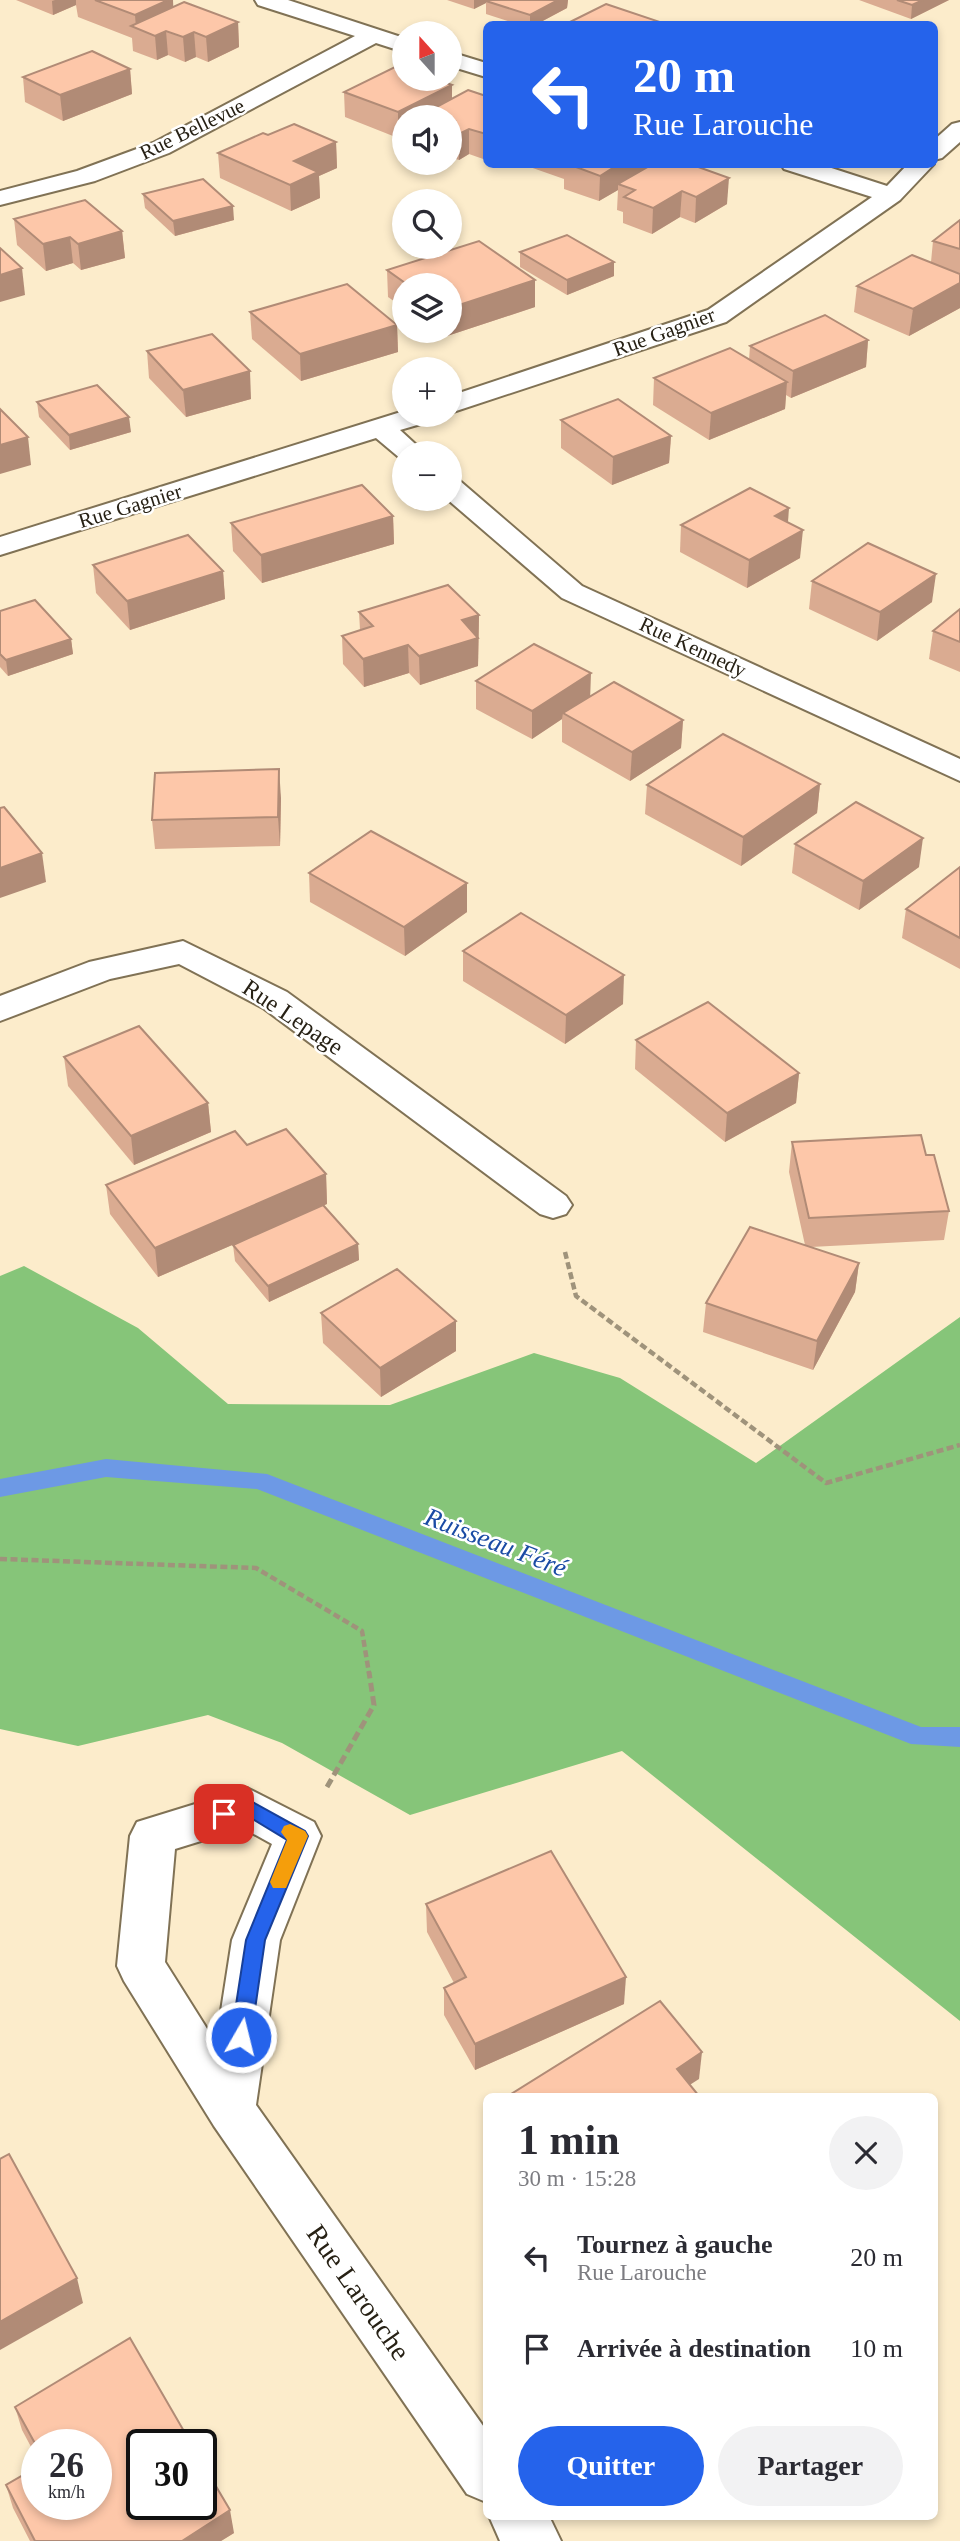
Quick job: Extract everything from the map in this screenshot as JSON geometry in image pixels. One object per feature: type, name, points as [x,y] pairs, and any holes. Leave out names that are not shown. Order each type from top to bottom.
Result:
[{"type":"street","points":[[266,0],[392,41]]},
{"type":"street","name":"Rue Bellevue","points":[[0,198],[86,176],[161,148],[375,36]]},
{"type":"street","points":[[462,63],[483,69]]},
{"type":"street","points":[[938,149],[960,129]]},
{"type":"street","points":[[806,168],[891,195]]},
{"type":"street","name":"Rue Gagnier","points":[[462,401],[717,316],[891,195],[918,168]]},
{"type":"street","name":"Rue Gagnier","points":[[0,546],[392,424]]},
{"type":"street","points":[[381,428],[397,441]]},
{"type":"street","name":"Rue Kennedy","points":[[462,497],[572,592],[960,771]]},
{"type":"street","name":"Rue Lepage","points":[[0,1009],[101,970],[183,952],[275,999],[553,1205]]},
{"type":"street","name":"Rue Larouche","points":[[298,1836],[247,1807],[153,1836],[141,1966],[230,2110],[483,2471]]},
{"type":"street","points":[[230,2110],[256,1940],[298,1836]]},
{"type":"street","points":[[519,2520],[533,2541]]},
{"type":"path","points":[[553,1205],[576,1296],[826,1483],[960,1445]]},
{"type":"path","points":[[0,1559],[256,1568],[362,1631],[374,1705],[298,1836]]},
{"type":"green space","points":[[24,1266],[138,1328],[228,1404],[390,1405],[534,1353],[620,1378],[756,1463],[960,1317],[960,2021],[622,1751],[410,1815],[282,1743],[208,1715],[78,1746],[0,1729],[0,1276]]},
{"type":"building","points":[[95,0],[168,0],[135,15]]},
{"type":"building","points":[[487,0],[558,0],[530,15]]},
{"type":"building","points":[[897,0],[923,0],[912,5]]},
{"type":"building","points":[[184,2],[238,22],[206,37],[194,32],[183,37],[166,31],[155,36],[131,26]]},
{"type":"building","points":[[606,4],[657,21],[572,21]]},
{"type":"building","points":[[92,51],[130,69],[60,95],[23,77]]},
{"type":"building","points":[[392,68],[392,91],[440,91],[412,105],[392,105],[392,110],[344,92]]},
{"type":"building","points":[[468,90],[483,95],[483,133],[469,129],[462,132],[462,105],[440,105]]},
{"type":"building","points":[[294,124],[336,142],[294,161],[318,172],[290,185],[218,153],[263,133],[268,135]]},
{"type":"building","points":[[579,168],[613,168],[600,176]]},
{"type":"building","points":[[646,168],[701,168],[729,178],[696,197],[682,191],[653,208],[624,197],[635,190],[618,184]]},
{"type":"building","points":[[203,179],[233,206],[173,221],[143,194]]},
{"type":"building","points":[[85,200],[122,231],[78,244],[70,237],[43,244],[14,219]]},
{"type":"building","points":[[960,220],[960,249],[933,241]]},
{"type":"building","points":[[567,235],[614,262],[567,280],[520,252]]},
{"type":"building","points":[[479,241],[535,280],[462,304],[462,273],[392,274],[387,270],[422,259],[462,259],[462,246]]},
{"type":"building","points":[[0,248],[22,268],[0,275]]},
{"type":"building","points":[[912,255],[960,274],[960,283],[913,309],[857,286]]},
{"type":"building","points":[[347,284],[392,321],[392,326],[300,354],[250,312]]},
{"type":"building","points":[[825,315],[868,340],[793,371],[750,346]]},
{"type":"building","points":[[212,334],[250,371],[183,390],[147,351]]},
{"type":"building","points":[[730,348],[787,382],[711,413],[654,378]]},
{"type":"building","points":[[97,385],[129,417],[69,435],[37,402]]},
{"type":"building","points":[[618,399],[671,436],[613,457],[561,420]]},
{"type":"building","points":[[0,409],[28,437],[0,445]]},
{"type":"building","points":[[362,485],[393,516],[261,555],[231,523]]},
{"type":"building","points":[[750,488],[789,508],[775,516],[803,530],[749,560],[681,525]]},
{"type":"building","points":[[188,535],[223,571],[127,601],[93,565]]},
{"type":"building","points":[[868,543],[936,574],[880,612],[812,581]]},
{"type":"building","points":[[448,585],[479,615],[462,620],[478,638],[419,656],[408,645],[363,659],[342,636],[373,626],[359,612]]},
{"type":"building","points":[[35,600],[71,639],[6,660],[0,654],[0,611]]},
{"type":"building","points":[[960,609],[960,642],[933,631]]},
{"type":"building","points":[[534,644],[591,673],[532,711],[476,681]]},
{"type":"building","points":[[614,682],[683,720],[632,752],[563,713]]},
{"type":"building","points":[[723,734],[820,784],[743,837],[647,785]]},
{"type":"building","points":[[279,769],[278,817],[152,820],[155,773]]},
{"type":"building","points":[[856,802],[923,838],[863,881],[795,844]]},
{"type":"building","points":[[4,807],[42,853],[0,868],[0,808]]},
{"type":"building","points":[[371,831],[467,883],[404,927],[309,873]]},
{"type":"building","points":[[960,867],[960,938],[906,909]]},
{"type":"building","points":[[521,913],[624,975],[566,1015],[463,951]]},
{"type":"building","points":[[708,1002],[799,1073],[727,1113],[636,1040]]},
{"type":"building","points":[[139,1026],[208,1103],[131,1136],[64,1057]]},
{"type":"building","points":[[286,1129],[326,1174],[155,1248],[106,1185],[235,1131],[247,1145]]},
{"type":"building","points":[[921,1135],[926,1155],[934,1155],[949,1211],[809,1218],[792,1142]]},
{"type":"building","points":[[323,1205],[358,1244],[268,1286],[233,1245]]},
{"type":"building","points":[[750,1227],[859,1263],[817,1341],[706,1303]]},
{"type":"building","points":[[397,1269],[456,1321],[380,1368],[321,1313]]},
{"type":"building","points":[[551,1851],[626,1977],[475,2044],[444,1988],[466,1977],[426,1904]]},
{"type":"building","points":[[660,2001],[702,2052],[677,2069],[697,2093],[513,2093]]},
{"type":"building","points":[[9,2154],[77,2278],[0,2322],[0,2159]]},
{"type":"building","points":[[130,2338],[183,2429],[126,2429],[126,2520],[215,2520],[182,2541],[35,2541],[24,2520],[112,2520],[112,2429],[27,2429],[15,2407]]},
{"type":"building","points":[[21,2476],[21,2514],[6,2485]]},
{"type":"building","points":[[217,2488],[230,2510],[217,2518]]},
{"type":"waterway","name":"Ruisseau Féré","points":[[0,1488],[106,1468],[259,1480],[920,1737],[960,1737]]},
{"type":"slow traffic","points":[[279,1882],[298,1836],[290,1832]]},
{"type":"route","points":[[224,1814],[247,1807],[298,1836],[256,1940],[241,2037]]}]
